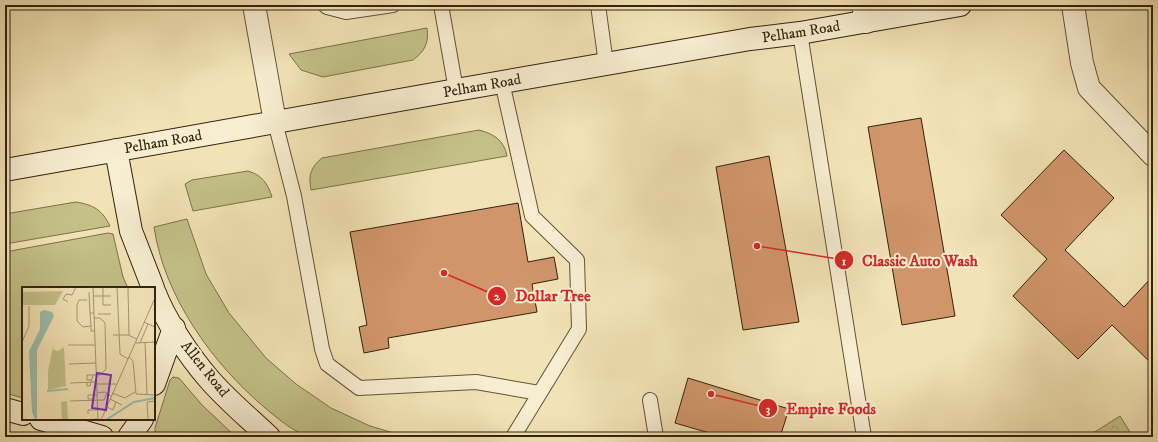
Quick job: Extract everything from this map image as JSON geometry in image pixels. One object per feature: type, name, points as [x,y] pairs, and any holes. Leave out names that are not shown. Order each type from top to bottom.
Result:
[{"type":"main road","points":[[254,5],[275,122]]},
{"type":"main road","name":"Pelham Road","points":[[5,170],[750,39],[800,33],[864,13],[960,5]]},
{"type":"main road","points":[[1073,5],[1082,62],[1089,88],[1153,155]]},
{"type":"main road","points":[[116,150],[131,232],[153,287]]},
{"type":"main road","name":"Allen Road","points":[[155,293],[159,303],[189,353],[210,380],[269,437]]},
{"type":"main road","points":[[155,381],[174,328]]},
{"type":"main road","points":[[5,408],[22,414]]},
{"type":"main road","points":[[44,420],[102,437]]},
{"type":"main road","points":[[129,437],[141,420]]},
{"type":"lane","points":[[325,5],[327,7],[346,12],[393,5]]},
{"type":"lane","points":[[441,5],[456,90]]},
{"type":"lane","points":[[598,5],[606,64]]},
{"type":"lane","points":[[800,33],[864,437]]},
{"type":"lane","points":[[502,82],[532,216],[577,260],[579,329],[513,437]]},
{"type":"lane","points":[[275,122],[294,196],[322,349],[327,364],[359,388],[476,382],[539,393]]},
{"type":"lane","points":[[650,400],[656,437]]},
{"type":"green space","points":[[427,28],[427,42],[421,53],[413,60],[323,77],[301,70],[289,54]]},
{"type":"green space","points":[[479,130],[498,138],[506,150],[507,156],[311,190],[311,172],[322,158]]},
{"type":"green space","points":[[248,171],[257,175],[264,181],[269,188],[272,197],[193,211],[185,184],[192,180]]},
{"type":"green space","points":[[76,202],[97,209],[104,216],[110,226],[5,244],[5,214]]},
{"type":"green space","points":[[187,219],[206,274],[229,313],[266,358],[296,384],[331,408],[370,426],[407,437],[309,437],[284,423],[245,389],[226,370],[193,326],[179,303],[159,253],[154,227]]},
{"type":"green space","points":[[108,233],[113,234],[123,277],[128,287],[22,287],[22,398],[5,393],[5,252]]},
{"type":"green space","points":[[173,377],[179,378],[202,405],[236,437],[157,437],[155,434],[155,428],[170,380]]},
{"type":"green space","points":[[1120,416],[1133,437],[1087,437]]},
{"type":"building","points":[[921,118],[955,316],[902,325],[868,127]]},
{"type":"building","points":[[1064,150],[1114,198],[1065,250],[1124,307],[1153,276],[1153,365],[1112,325],[1078,359],[1013,296],[1047,259],[1001,215]]},
{"type":"building","points":[[769,156],[799,322],[743,330],[716,167]]},
{"type":"building","points":[[518,203],[528,262],[554,257],[558,279],[532,284],[537,312],[388,338],[389,348],[364,353],[359,327],[367,325],[350,232]]},
{"type":"building","points":[[688,378],[789,409],[780,437],[723,437],[675,423]]},
{"type":"place","name":"Classic Auto Wash","points":[[757,246]]},
{"type":"place","name":"Dollar Tree","points":[[444,273]]},
{"type":"place","name":"Empire Foods","points":[[711,394]]}]
